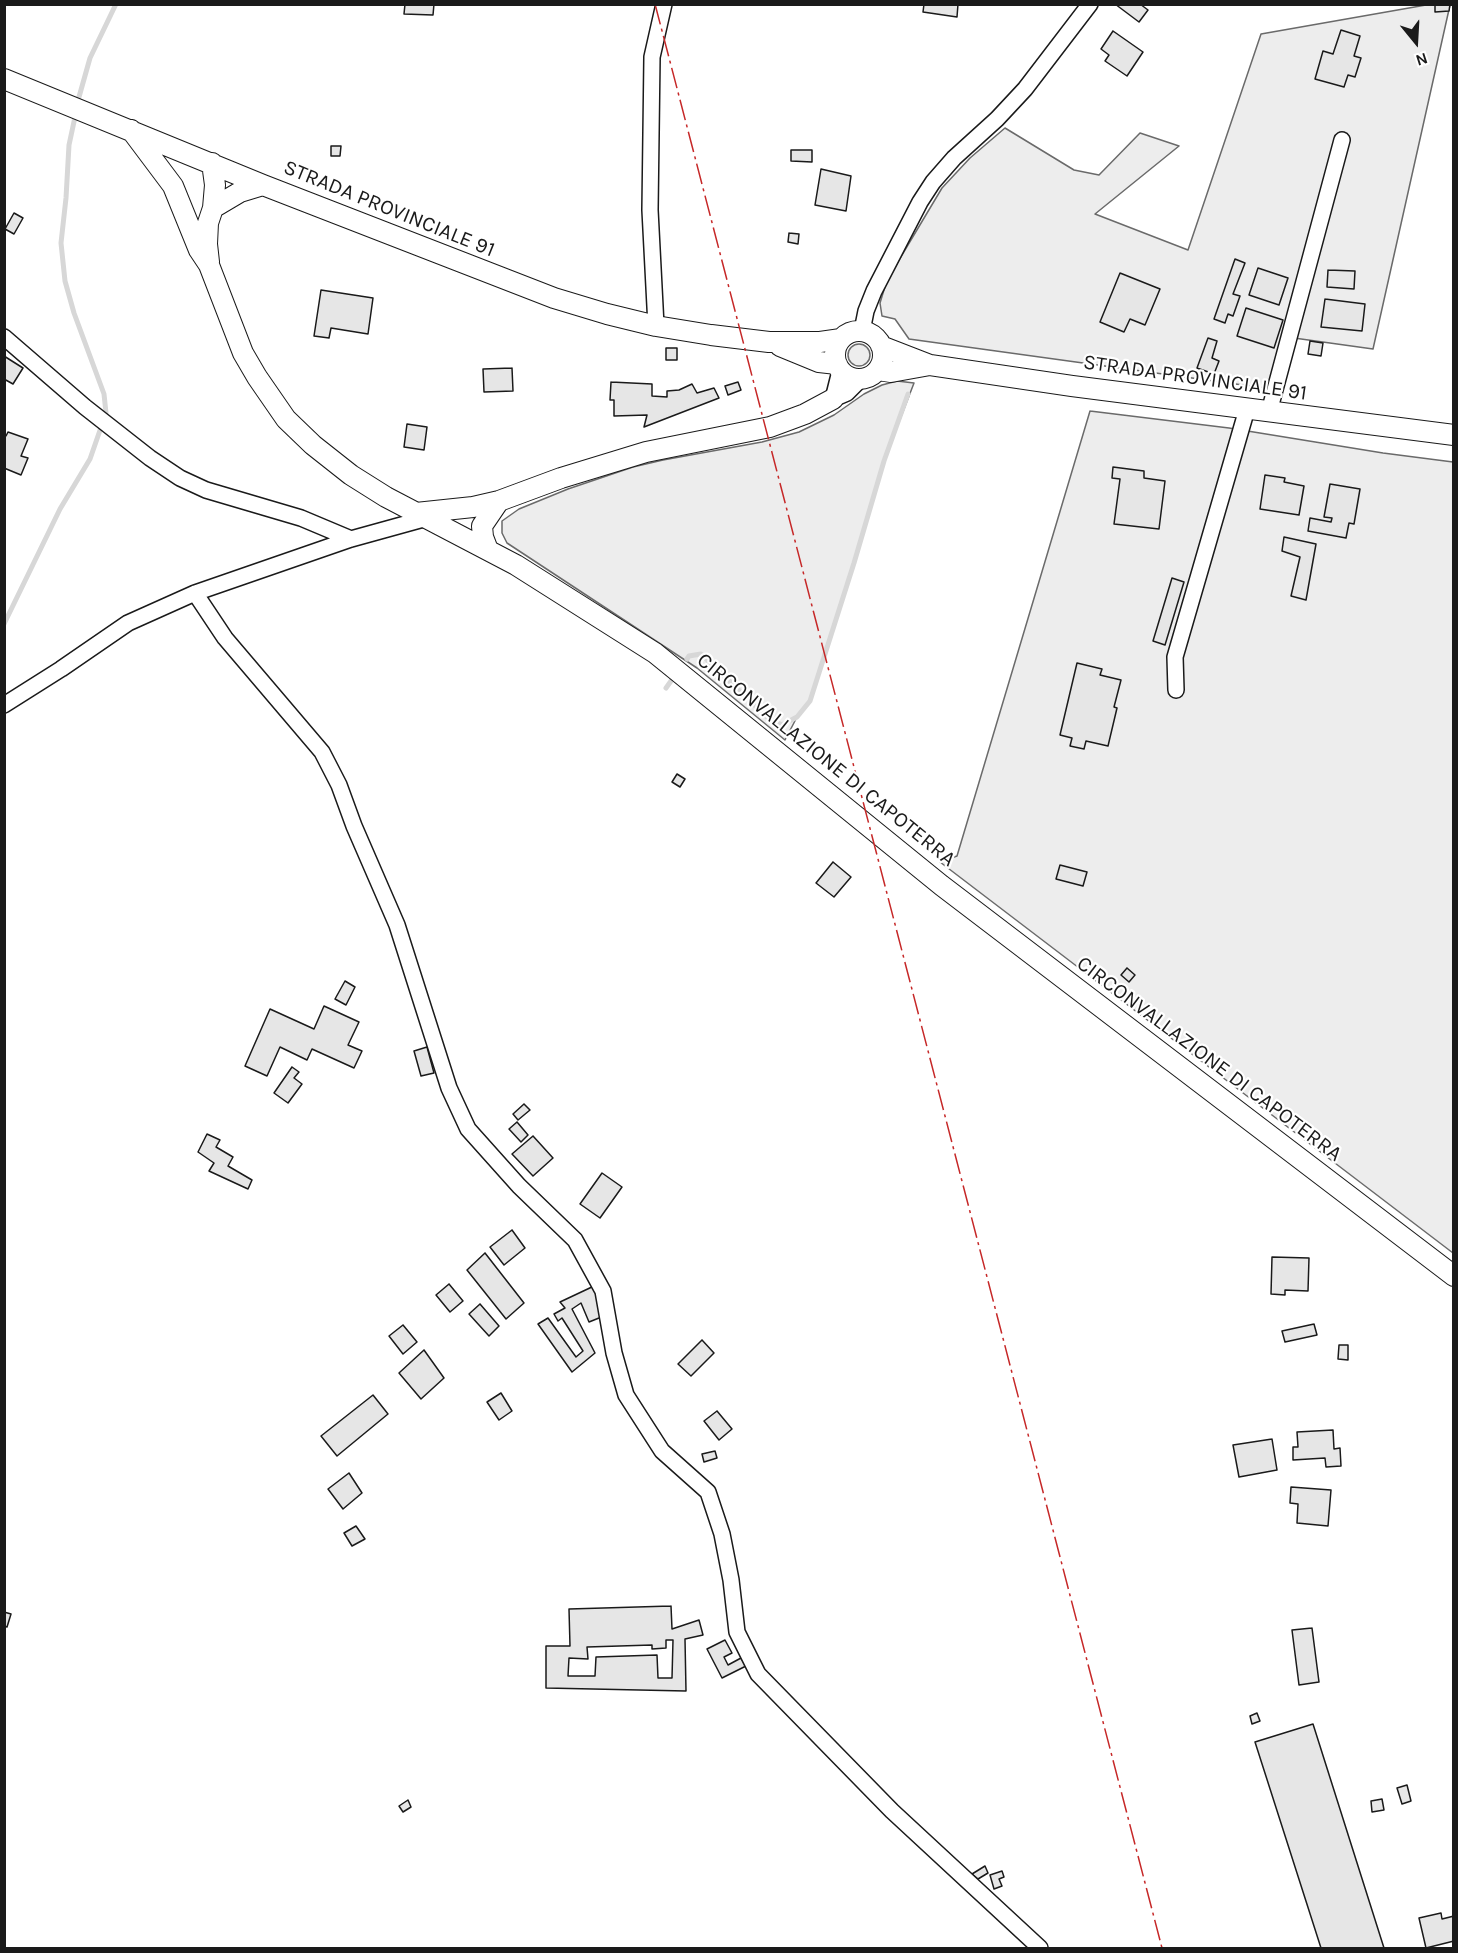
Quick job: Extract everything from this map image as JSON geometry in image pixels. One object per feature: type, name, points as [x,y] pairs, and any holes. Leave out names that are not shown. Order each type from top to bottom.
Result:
[{"type":"street","points":[[656,326],[650,210],[652,57],[664,4]]},
{"type":"street","points":[[862,331],[866,311],[874,291],[920,202],[933,182],[1025,88],[1090,4]]},
{"type":"street","name":"STRADA PROVINCIALE 91","points":[[4,79],[525,288],[608,314],[656,326],[769,342]]},
{"type":"street","points":[[131,130],[173,186],[199,250],[209,265]]},
{"type":"street","points":[[1269,412],[1342,140]]},
{"type":"street","points":[[173,186],[191,154]]},
{"type":"street","points":[[209,265],[208,223],[213,208],[215,184],[212,163]]},
{"type":"street","points":[[213,208],[240,192],[263,184]]},
{"type":"street","name":"CIRCONVALLAZIONE DI CAPOTERRA","points":[[209,265],[243,353],[268,396],[286,419],[313,445],[351,475],[392,501],[516,565],[656,653],[941,885],[1454,1276]]},
{"type":"street","points":[[833,399],[838,368],[835,353],[841,339],[847,334],[862,331],[870,334],[881,346],[930,365]]},
{"type":"street","points":[[4,337],[85,407],[150,458],[180,478],[206,490],[301,518],[351,539]]},
{"type":"street","points":[[769,342],[820,342],[841,339]]},
{"type":"street","points":[[769,342],[838,368],[849,378],[930,365]]},
{"type":"street","points":[[4,705],[128,623],[195,593],[351,539],[394,528],[422,516],[499,501],[561,478],[646,452],[770,427],[805,414],[847,393],[869,375],[883,354],[881,346]]},
{"type":"street","name":"STRADA PROVINCIALE 91","points":[[930,365],[1454,435]]},
{"type":"street","points":[[1176,690],[1175,657],[1246,409]]},
{"type":"street","points":[[392,501],[397,518],[394,528]]},
{"type":"street","points":[[488,550],[482,526],[499,501]]},
{"type":"street","points":[[195,593],[225,638],[322,752],[331,768],[397,925],[449,1088],[468,1129],[519,1186],[575,1240],[603,1291],[614,1353],[626,1395],[662,1450],[708,1492],[722,1534],[731,1580],[737,1632],[758,1674],[892,1811],[1040,1948]]},
{"type":"shaded area","points":[[1426,5],[1450,5],[1373,349],[1294,338],[1279,390],[909,339],[895,319],[882,316],[880,303],[887,280],[942,188],[970,158],[1005,128],[1074,170],[1099,175],[1140,133],[1179,146],[1095,214],[1188,250],[1261,34]]},
{"type":"shaded area","points":[[859,344],[867,347],[870,355],[867,363],[859,366],[851,363],[848,355],[851,347]]},
{"type":"shaded area","points":[[897,381],[914,383],[884,461],[810,701],[797,717],[785,740],[697,668],[507,543],[502,533],[502,521],[519,509],[568,489],[633,467],[762,442],[799,432],[834,415],[864,394]]},
{"type":"shaded area","points":[[1090,411],[1229,428],[1453,462],[1453,1253],[940,862],[957,856]]},
{"type":"building","points":[[405,4],[434,4],[433,15],[404,14]]},
{"type":"building","points":[[924,4],[958,4],[957,17],[923,12]]},
{"type":"building","points":[[1115,4],[1140,4],[1148,10],[1139,22]]},
{"type":"building","points":[[1435,4],[1450,4],[1449,11],[1435,12]]},
{"type":"building","points":[[1341,30],[1360,36],[1354,56],[1361,58],[1355,77],[1348,75],[1344,87],[1315,79],[1323,51],[1333,54]]},
{"type":"building","points":[[1113,31],[1143,52],[1127,76],[1105,61],[1109,55],[1101,49]]},
{"type":"building","points":[[331,146],[341,146],[340,156],[331,156]]},
{"type":"building","points":[[791,150],[812,150],[812,162],[791,161]]},
{"type":"building","points":[[821,169],[851,176],[846,211],[815,205]]},
{"type":"building","points":[[14,213],[23,218],[14,234],[5,229]]},
{"type":"building","points":[[789,233],[799,234],[798,244],[788,242]]},
{"type":"building","points":[[1235,259],[1245,263],[1233,294],[1240,296],[1233,316],[1228,314],[1225,323],[1214,319]]},
{"type":"building","points":[[1258,268],[1288,278],[1279,305],[1249,295]]},
{"type":"building","points":[[1328,270],[1355,271],[1354,289],[1327,287]]},
{"type":"building","points":[[1120,273],[1160,289],[1145,325],[1130,319],[1124,332],[1100,322]]},
{"type":"building","points":[[321,290],[373,298],[368,334],[331,328],[329,338],[314,336]]},
{"type":"building","points":[[1325,299],[1365,304],[1362,331],[1321,327]]},
{"type":"building","points":[[1246,308],[1283,320],[1274,348],[1237,336]]},
{"type":"building","points":[[1208,338],[1217,341],[1212,358],[1219,361],[1214,374],[1197,368]]},
{"type":"building","points":[[1310,341],[1323,343],[1321,356],[1308,354]]},
{"type":"building","points":[[666,348],[677,348],[677,360],[666,360]]},
{"type":"building","points":[[4,356],[23,368],[13,384],[4,379]]},
{"type":"building","points":[[512,368],[513,391],[484,392],[483,369]]},
{"type":"building","points":[[611,382],[652,384],[652,396],[667,397],[667,391],[679,390],[692,384],[697,393],[714,388],[719,398],[644,427],[647,415],[614,416],[614,400],[610,400]]},
{"type":"building","points":[[738,382],[741,390],[728,395],[725,386]]},
{"type":"building","points":[[407,424],[427,427],[424,450],[404,447]]},
{"type":"building","points":[[8,432],[28,439],[21,456],[28,458],[21,475],[4,468],[4,436]]},
{"type":"building","points":[[1113,467],[1144,471],[1144,478],[1165,481],[1159,529],[1114,524],[1120,479],[1112,478]]},
{"type":"building","points":[[1265,475],[1285,478],[1284,482],[1304,486],[1299,515],[1260,509]]},
{"type":"building","points":[[1330,484],[1360,489],[1354,524],[1349,523],[1346,538],[1308,531],[1310,518],[1331,522],[1332,518],[1324,517]]},
{"type":"building","points":[[1284,537],[1316,544],[1306,600],[1291,596],[1300,557],[1282,551]]},
{"type":"building","points":[[1172,578],[1184,582],[1165,645],[1153,641]]},
{"type":"building","points":[[1077,663],[1102,669],[1100,675],[1121,680],[1108,746],[1086,741],[1084,749],[1070,746],[1072,738],[1060,735]]},
{"type":"building","points":[[677,774],[685,779],[680,787],[672,782]]},
{"type":"building","points":[[833,862],[851,877],[834,897],[816,883]]},
{"type":"building","points":[[1060,865],[1087,872],[1083,886],[1056,879]]},
{"type":"building","points":[[1127,968],[1135,975],[1129,982],[1121,975]]},
{"type":"building","points":[[345,981],[355,987],[346,1005],[335,999]]},
{"type":"building","points":[[324,1006],[359,1022],[348,1045],[362,1051],[354,1068],[312,1049],[307,1060],[280,1047],[267,1076],[245,1066],[270,1009],[314,1029]]},
{"type":"building","points":[[427,1047],[434,1073],[421,1076],[414,1051]]},
{"type":"building","points":[[292,1067],[299,1072],[294,1078],[302,1084],[288,1103],[274,1093]]},
{"type":"building","points":[[524,1104],[530,1110],[518,1120],[513,1114]]},
{"type":"building","points":[[517,1122],[528,1135],[521,1142],[509,1129]]},
{"type":"building","points":[[207,1134],[220,1140],[216,1147],[233,1157],[228,1166],[252,1180],[248,1189],[209,1171],[214,1163],[198,1152]]},
{"type":"building","points":[[533,1136],[553,1158],[533,1176],[512,1154]]},
{"type":"building","points":[[602,1173],[622,1187],[600,1218],[580,1204]]},
{"type":"building","points":[[512,1230],[525,1248],[504,1265],[490,1247]]},
{"type":"building","points":[[485,1253],[524,1303],[506,1319],[467,1270]]},
{"type":"building","points":[[1272,1257],[1309,1258],[1308,1291],[1285,1290],[1285,1295],[1271,1294]]},
{"type":"building","points":[[449,1284],[463,1301],[450,1312],[436,1295]]},
{"type":"building","points":[[594,1286],[604,1316],[589,1322],[581,1303],[572,1309],[595,1353],[572,1372],[538,1324],[548,1318],[576,1357],[583,1351],[562,1318],[558,1321],[554,1314],[565,1308],[560,1302]]},
{"type":"building","points":[[480,1304],[499,1326],[489,1336],[469,1314]]},
{"type":"building","points":[[1314,1324],[1317,1335],[1285,1342],[1282,1331]]},
{"type":"building","points":[[403,1325],[417,1342],[403,1354],[389,1336]]},
{"type":"building","points":[[702,1340],[714,1353],[691,1376],[678,1364]]},
{"type":"building","points":[[1339,1345],[1348,1345],[1348,1360],[1338,1359]]},
{"type":"building","points":[[424,1350],[444,1378],[421,1399],[399,1373]]},
{"type":"building","points":[[501,1393],[512,1411],[499,1420],[487,1402]]},
{"type":"building","points":[[373,1395],[388,1414],[337,1456],[321,1436]]},
{"type":"building","points":[[717,1411],[732,1429],[719,1440],[704,1421]]},
{"type":"building","points":[[1333,1430],[1334,1449],[1340,1448],[1341,1466],[1326,1467],[1325,1458],[1293,1460],[1293,1447],[1298,1447],[1297,1432]]},
{"type":"building","points":[[1272,1439],[1277,1470],[1239,1477],[1233,1445]]},
{"type":"building","points":[[715,1451],[717,1458],[704,1462],[702,1454]]},
{"type":"building","points":[[349,1473],[362,1493],[343,1509],[328,1489]]},
{"type":"building","points":[[1291,1487],[1331,1490],[1328,1526],[1297,1523],[1298,1504],[1290,1503]]},
{"type":"building","points":[[356,1526],[365,1539],[352,1546],[344,1533]]},
{"type":"building","points":[[671,1606],[672,1629],[699,1620],[703,1635],[685,1639],[686,1691],[546,1688],[546,1646],[570,1646],[569,1609]],"holes":[[[666,1640],[673,1640],[672,1678],[658,1678],[657,1655],[596,1657],[595,1676],[568,1676],[569,1658],[588,1659],[587,1647],[652,1645],[652,1649],[666,1648]]]},
{"type":"building","points":[[4,1612],[11,1614],[7,1627],[4,1626]]},
{"type":"building","points":[[1312,1628],[1319,1682],[1299,1685],[1292,1630]]},
{"type":"building","points":[[725,1640],[732,1653],[724,1657],[728,1665],[741,1658],[746,1666],[722,1678],[707,1649]]},
{"type":"building","points":[[1257,1713],[1260,1721],[1252,1724],[1250,1716]]},
{"type":"building","points":[[1313,1724],[1384,1948],[1321,1948],[1255,1742]]},
{"type":"building","points":[[1407,1785],[1411,1801],[1402,1804],[1397,1788]]},
{"type":"building","points":[[1382,1799],[1384,1810],[1372,1812],[1371,1801]]},
{"type":"building","points":[[408,1800],[411,1807],[403,1812],[399,1806]]},
{"type":"building","points":[[985,1866],[988,1873],[978,1879],[972,1874]]},
{"type":"building","points":[[1002,1871],[1004,1877],[999,1879],[1002,1886],[994,1889],[990,1875]]},
{"type":"building","points":[[1441,1913],[1442,1919],[1454,1916],[1454,1941],[1426,1948],[1419,1918]]},
{"type":"waterway","points":[[79,97],[90,58],[116,4]]},
{"type":"waterway","points":[[4,624],[60,509],[90,459],[106,413],[104,394],[74,313],[65,281],[61,243],[69,145],[75,117]]},
{"type":"waterway","points":[[687,659],[689,656],[701,654],[768,718],[782,725],[797,717],[810,701],[884,461],[908,394]]},
{"type":"waterway","points":[[666,688],[671,681]]},
{"type":"power","points":[[655,4],[1162,1948]]}]
